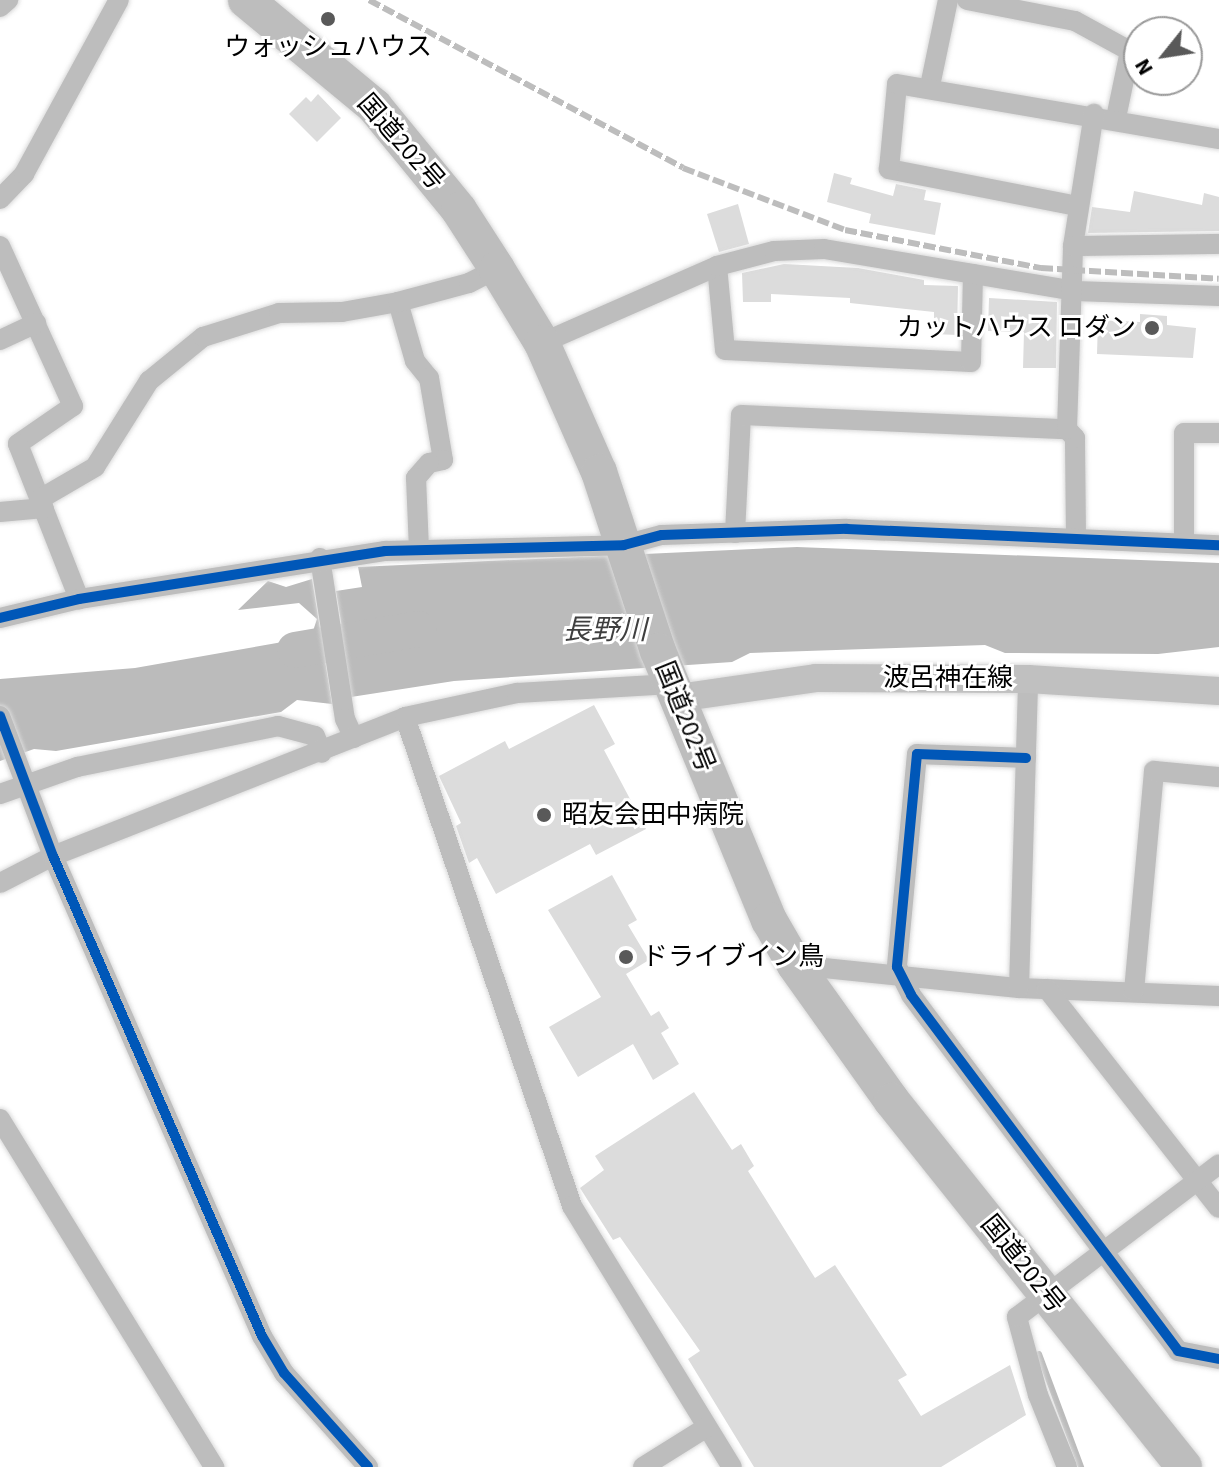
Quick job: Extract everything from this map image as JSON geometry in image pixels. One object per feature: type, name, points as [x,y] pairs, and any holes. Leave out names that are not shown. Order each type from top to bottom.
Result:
[{"type":"highway","name":"国道202号","points":[[246,0],[374,106],[450,199],[497,269],[542,343],[599,472],[675,691],[769,920],[795,965],[892,1101],[1184,1467]]},
{"type":"main road","name":"波呂神在線","points":[[675,691],[816,678],[1028,679],[1219,691]]},
{"type":"street","points":[[0,7],[8,0]]},
{"type":"street","points":[[0,199],[24,174],[119,0]]},
{"type":"street","points":[[930,86],[948,0]]},
{"type":"street","points":[[967,0],[1075,21],[1130,51],[1116,118]]},
{"type":"street","points":[[1077,206],[889,169],[897,84],[930,86],[1094,114],[1219,139]]},
{"type":"street","points":[[1076,537],[1075,438],[1067,429],[1075,291],[1073,246],[1094,114]]},
{"type":"street","points":[[1073,246],[1219,244]]},
{"type":"street","points":[[0,246],[73,406],[18,444],[79,599]]},
{"type":"street","points":[[542,343],[717,266],[774,251],[824,249],[1075,291],[1219,296]]},
{"type":"street","points":[[717,266],[725,350],[971,362],[973,274]]},
{"type":"street","points":[[0,512],[42,504],[95,467],[149,381],[203,337],[279,313],[342,312],[398,302],[469,283],[497,269]]},
{"type":"street","points":[[398,302],[415,361],[429,378],[443,460],[429,463],[416,478],[419,550]]},
{"type":"street","points":[[0,340],[36,323]]},
{"type":"street","points":[[735,533],[741,415],[1067,429]]},
{"type":"street","points":[[1184,543],[1184,433],[1219,433]]},
{"type":"street","points":[[0,618],[79,599],[320,558],[419,550],[627,556],[662,535],[847,529],[1219,545]]},
{"type":"street","points":[[320,558],[345,719],[354,738]]},
{"type":"street","points":[[1019,988],[1028,679]]},
{"type":"street","points":[[0,883],[53,856],[322,753],[405,717],[517,693],[675,691]]},
{"type":"street","points":[[0,716],[53,856],[262,1336],[284,1373],[368,1467]]},
{"type":"street","points":[[405,717],[572,1206],[732,1467]]},
{"type":"street","points":[[0,794],[77,767],[278,726],[315,736],[322,753]]},
{"type":"street","points":[[1026,758],[917,754],[897,967],[1178,1351],[1219,1359]]},
{"type":"street","points":[[1134,991],[1154,771],[1219,777]]},
{"type":"street","points":[[795,965],[1019,988],[1219,996]]},
{"type":"street","points":[[1047,989],[1219,1208]]},
{"type":"street","points":[[0,1119],[214,1467]]},
{"type":"street","points":[[1067,1467],[1018,1330],[1017,1317],[1103,1248],[1219,1164]]},
{"type":"street","points":[[643,1467],[707,1427]]},
{"type":"water","points":[[797,547],[1219,563],[1219,647],[1158,654],[1005,653],[985,645],[750,653],[732,662],[454,681],[351,697],[344,658],[371,653],[367,627],[342,628],[336,591],[362,587],[358,567]]},
{"type":"water","points":[[312,579],[332,704],[297,700],[281,712],[56,751],[34,749],[0,761],[0,679],[135,668],[311,637],[317,619],[299,603],[238,610],[268,581],[286,587]]},
{"type":"building","points":[[318,94],[341,118],[317,142],[289,114],[306,97],[311,102]]},
{"type":"building","points":[[834,173],[852,178],[850,184],[893,196],[896,184],[926,190],[924,200],[941,203],[935,235],[869,223],[871,214],[827,202]]},
{"type":"building","points":[[1134,191],[1202,205],[1204,193],[1219,197],[1219,231],[1088,233],[1092,207],[1130,212]]},
{"type":"building","points":[[738,204],[749,244],[719,252],[707,214]]},
{"type":"building","points":[[784,264],[858,268],[924,280],[924,285],[958,286],[957,335],[934,334],[934,312],[850,303],[850,298],[771,294],[771,302],[743,302],[742,273]]},
{"type":"building","points":[[989,298],[1057,302],[1056,368],[1023,368],[1024,332],[988,331]]},
{"type":"building","points":[[1140,314],[1167,316],[1167,325],[1196,328],[1193,358],[1097,354],[1098,320],[1140,322]]},
{"type":"building","points":[[594,705],[615,744],[604,750],[646,829],[596,855],[590,844],[496,894],[477,858],[469,863],[456,826],[461,823],[439,776],[505,741],[509,749]]},
{"type":"building","points":[[612,875],[637,920],[628,925],[649,960],[626,974],[651,1016],[659,1011],[669,1028],[661,1033],[679,1064],[653,1080],[633,1044],[578,1077],[549,1027],[601,997],[548,910]]},
{"type":"building","points":[[694,1092],[732,1150],[741,1144],[754,1166],[748,1171],[815,1278],[835,1265],[907,1375],[898,1380],[921,1416],[1010,1365],[1026,1415],[941,1467],[754,1467],[688,1359],[700,1351],[620,1237],[613,1240],[580,1188],[604,1170],[595,1156]]},
{"type":"waterway","name":"長野川","points":[[295,650],[418,629]]},
{"type":"waterway","points":[[1039,1354],[1081,1467]]},
{"type":"railway","points":[[369,0],[683,168],[845,230],[1041,268],[1219,279]]},
{"type":"cycle path","points":[[0,618],[79,599],[385,551],[624,545],[662,535],[847,529],[1219,545]]},
{"type":"cycle path","points":[[0,716],[53,856],[262,1336],[284,1373],[368,1467]]},
{"type":"cycle path","points":[[1026,758],[917,754],[897,967],[911,995],[1178,1351],[1219,1359]]},
{"type":"place","name":"ウォッシュハウス","points":[[328,19]]},
{"type":"place","name":"カットハウス ロダン","points":[[1152,328]]},
{"type":"place","name":"昭友会田中病院","points":[[544,815]]},
{"type":"place","name":"ドライブイン鳥","points":[[626,957]]}]
